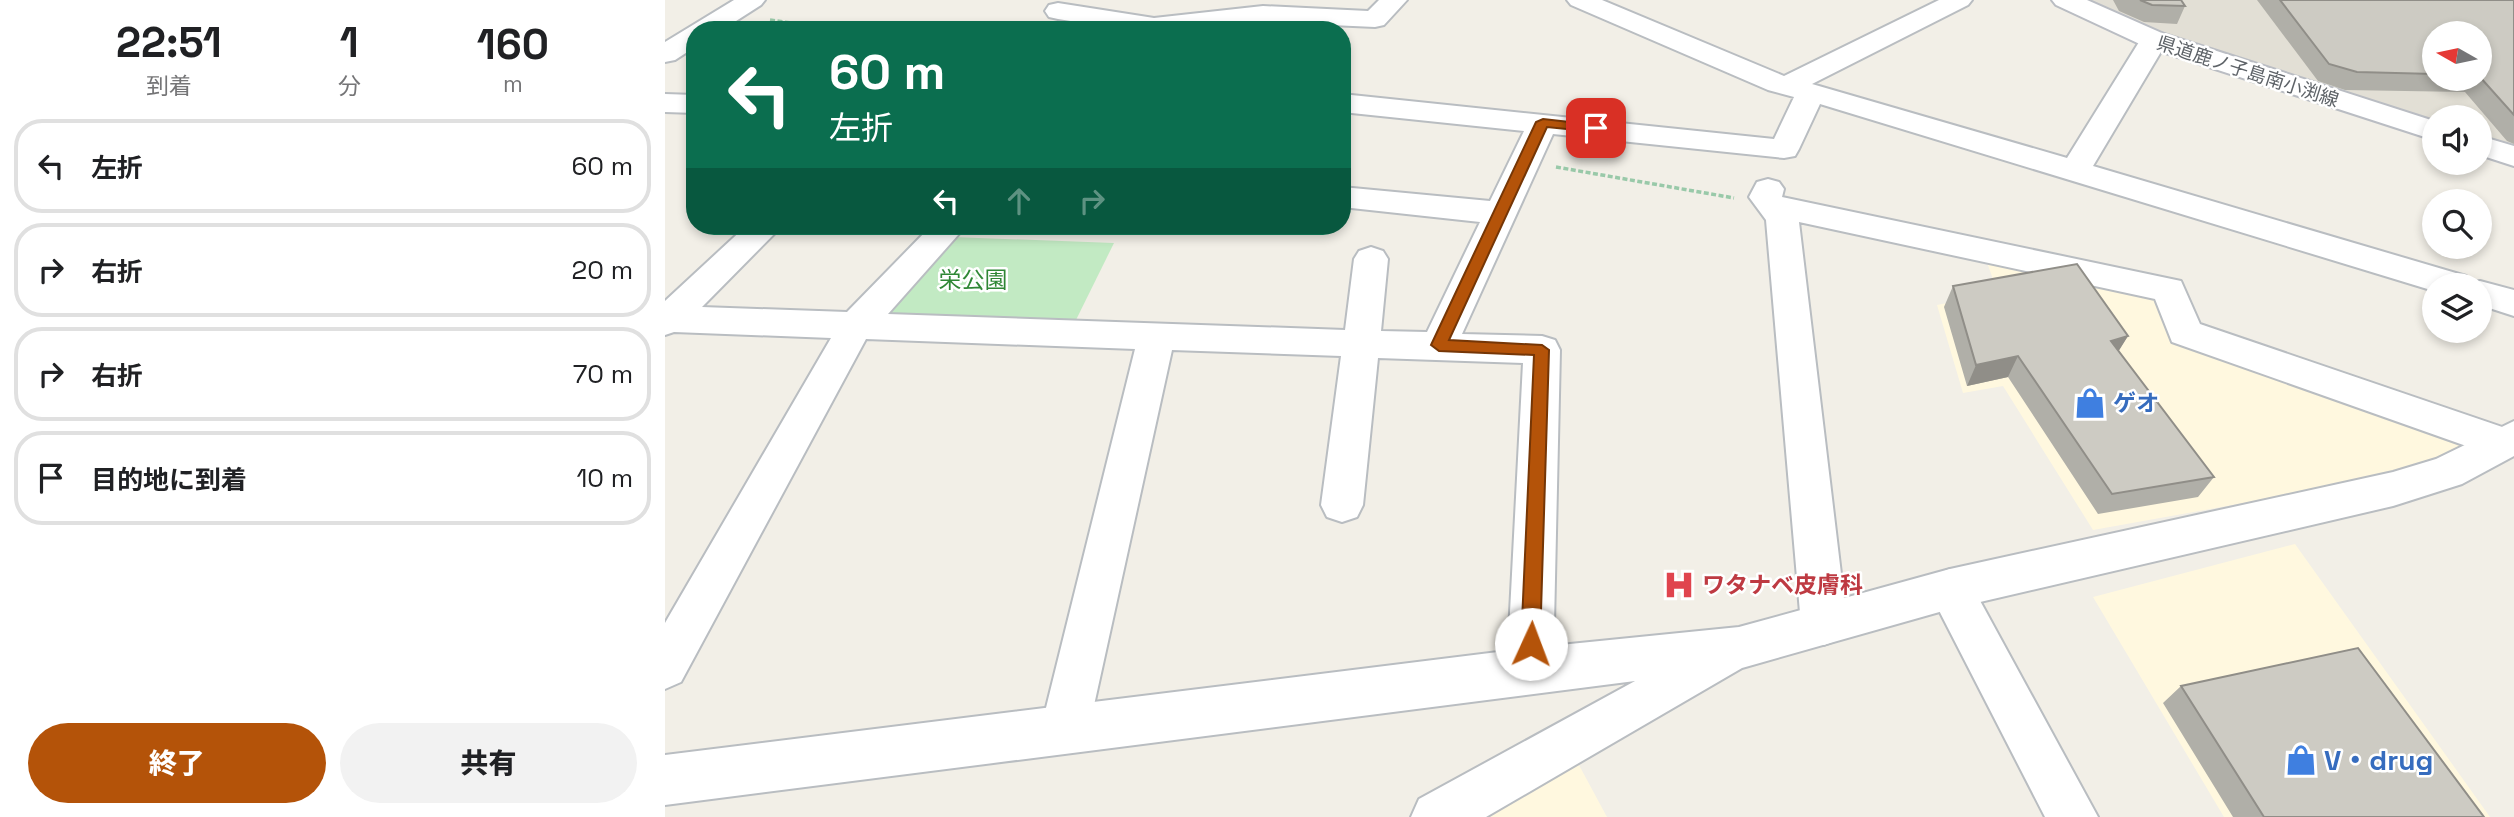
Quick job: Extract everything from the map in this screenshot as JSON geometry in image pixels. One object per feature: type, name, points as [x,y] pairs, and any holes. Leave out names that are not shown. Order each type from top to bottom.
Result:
[{"type":"street","points":[[717,21],[752,0]]},
{"type":"street","points":[[1298,21],[1375,19],[1395,0]]},
{"type":"street","points":[[1580,0],[1798,89],[2422,275]]},
{"type":"street","points":[[1611,13],[1640,0]]},
{"type":"street","points":[[1824,624],[1782,218],[1765,197],[1784,149],[1798,89],[1959,0]]},
{"type":"street","name":"県道鹿ノ子島南小渕線","points":[[2066,0],[2154,40],[2422,127]]},
{"type":"street","points":[[1057,11],[1122,21]]},
{"type":"street","points":[[2074,171],[2154,40]]},
{"type":"street","points":[[665,54],[686,41]]},
{"type":"street","points":[[665,103],[686,104]]},
{"type":"street","points":[[1351,104],[1784,149]]},
{"type":"street","points":[[1439,345],[1543,122]]},
{"type":"street","points":[[2492,149],[2514,156]]},
{"type":"street","points":[[1351,198],[1500,213]]},
{"type":"street","points":[[1770,205],[2169,290],[2185,333],[2509,440]]},
{"type":"street","points":[[666,321],[757,235]]},
{"type":"street","points":[[665,667],[856,325],[941,235]]},
{"type":"street","points":[[1342,505],[1371,259]]},
{"type":"street","points":[[2492,297],[2514,303]]},
{"type":"street","points":[[666,321],[856,325],[1542,350],[1530,670]]},
{"type":"street","points":[[1065,728],[1157,335]]},
{"type":"street","points":[[665,780],[1530,670],[1738,648],[1949,589],[2393,489],[2448,472],[2509,440]]},
{"type":"street","points":[[1949,589],[2072,817]]},
{"type":"street","points":[[1437,817],[1738,648]]},
{"type":"path","points":[[728,14],[777,21]]},
{"type":"path","points":[[1524,162],[1770,205]]},
{"type":"shaded area","points":[[2077,0],[2514,0],[2514,149],[2492,142],[2492,105],[2422,105],[2422,120],[2156,36]]},
{"type":"shaded area","points":[[1985,257],[2162,295],[2178,337],[2485,442],[2417,472],[2093,530],[2003,386],[1963,393],[1937,305],[1998,293]]},
{"type":"shaded area","points":[[2295,544],[2490,817],[2224,817],[2093,597]]},
{"type":"shaded area","points":[[1573,754],[1607,817],[1459,817]]},
{"type":"green space","name":"栄公園","points":[[952,237],[1114,243],[1074,324],[875,319]]},
{"type":"building","points":[[2140,0],[2181,0],[2185,6],[2152,5]]},
{"type":"building","points":[[2280,0],[2514,0],[2514,115],[2492,90],[2492,21],[2422,21],[2422,74],[2357,72],[2329,64]]},
{"type":"building","points":[[2077,264],[2128,336],[2111,341],[2214,477],[2112,494],[2018,356],[1976,365],[1953,286]]},
{"type":"building","name":"V・drug","points":[[2358,648],[2484,817],[2264,817],[2181,686]]},
{"type":"place","name":"ゲオ","points":[[2090,403]]},
{"type":"place","name":"ワタナベ皮膚科","points":[[1679,585]]},
{"type":"place","name":"V・drug","points":[[2301,760]]},
{"type":"route","points":[[1531,644],[1542,350],[1439,345],[1543,122],[1596,128]]}]
